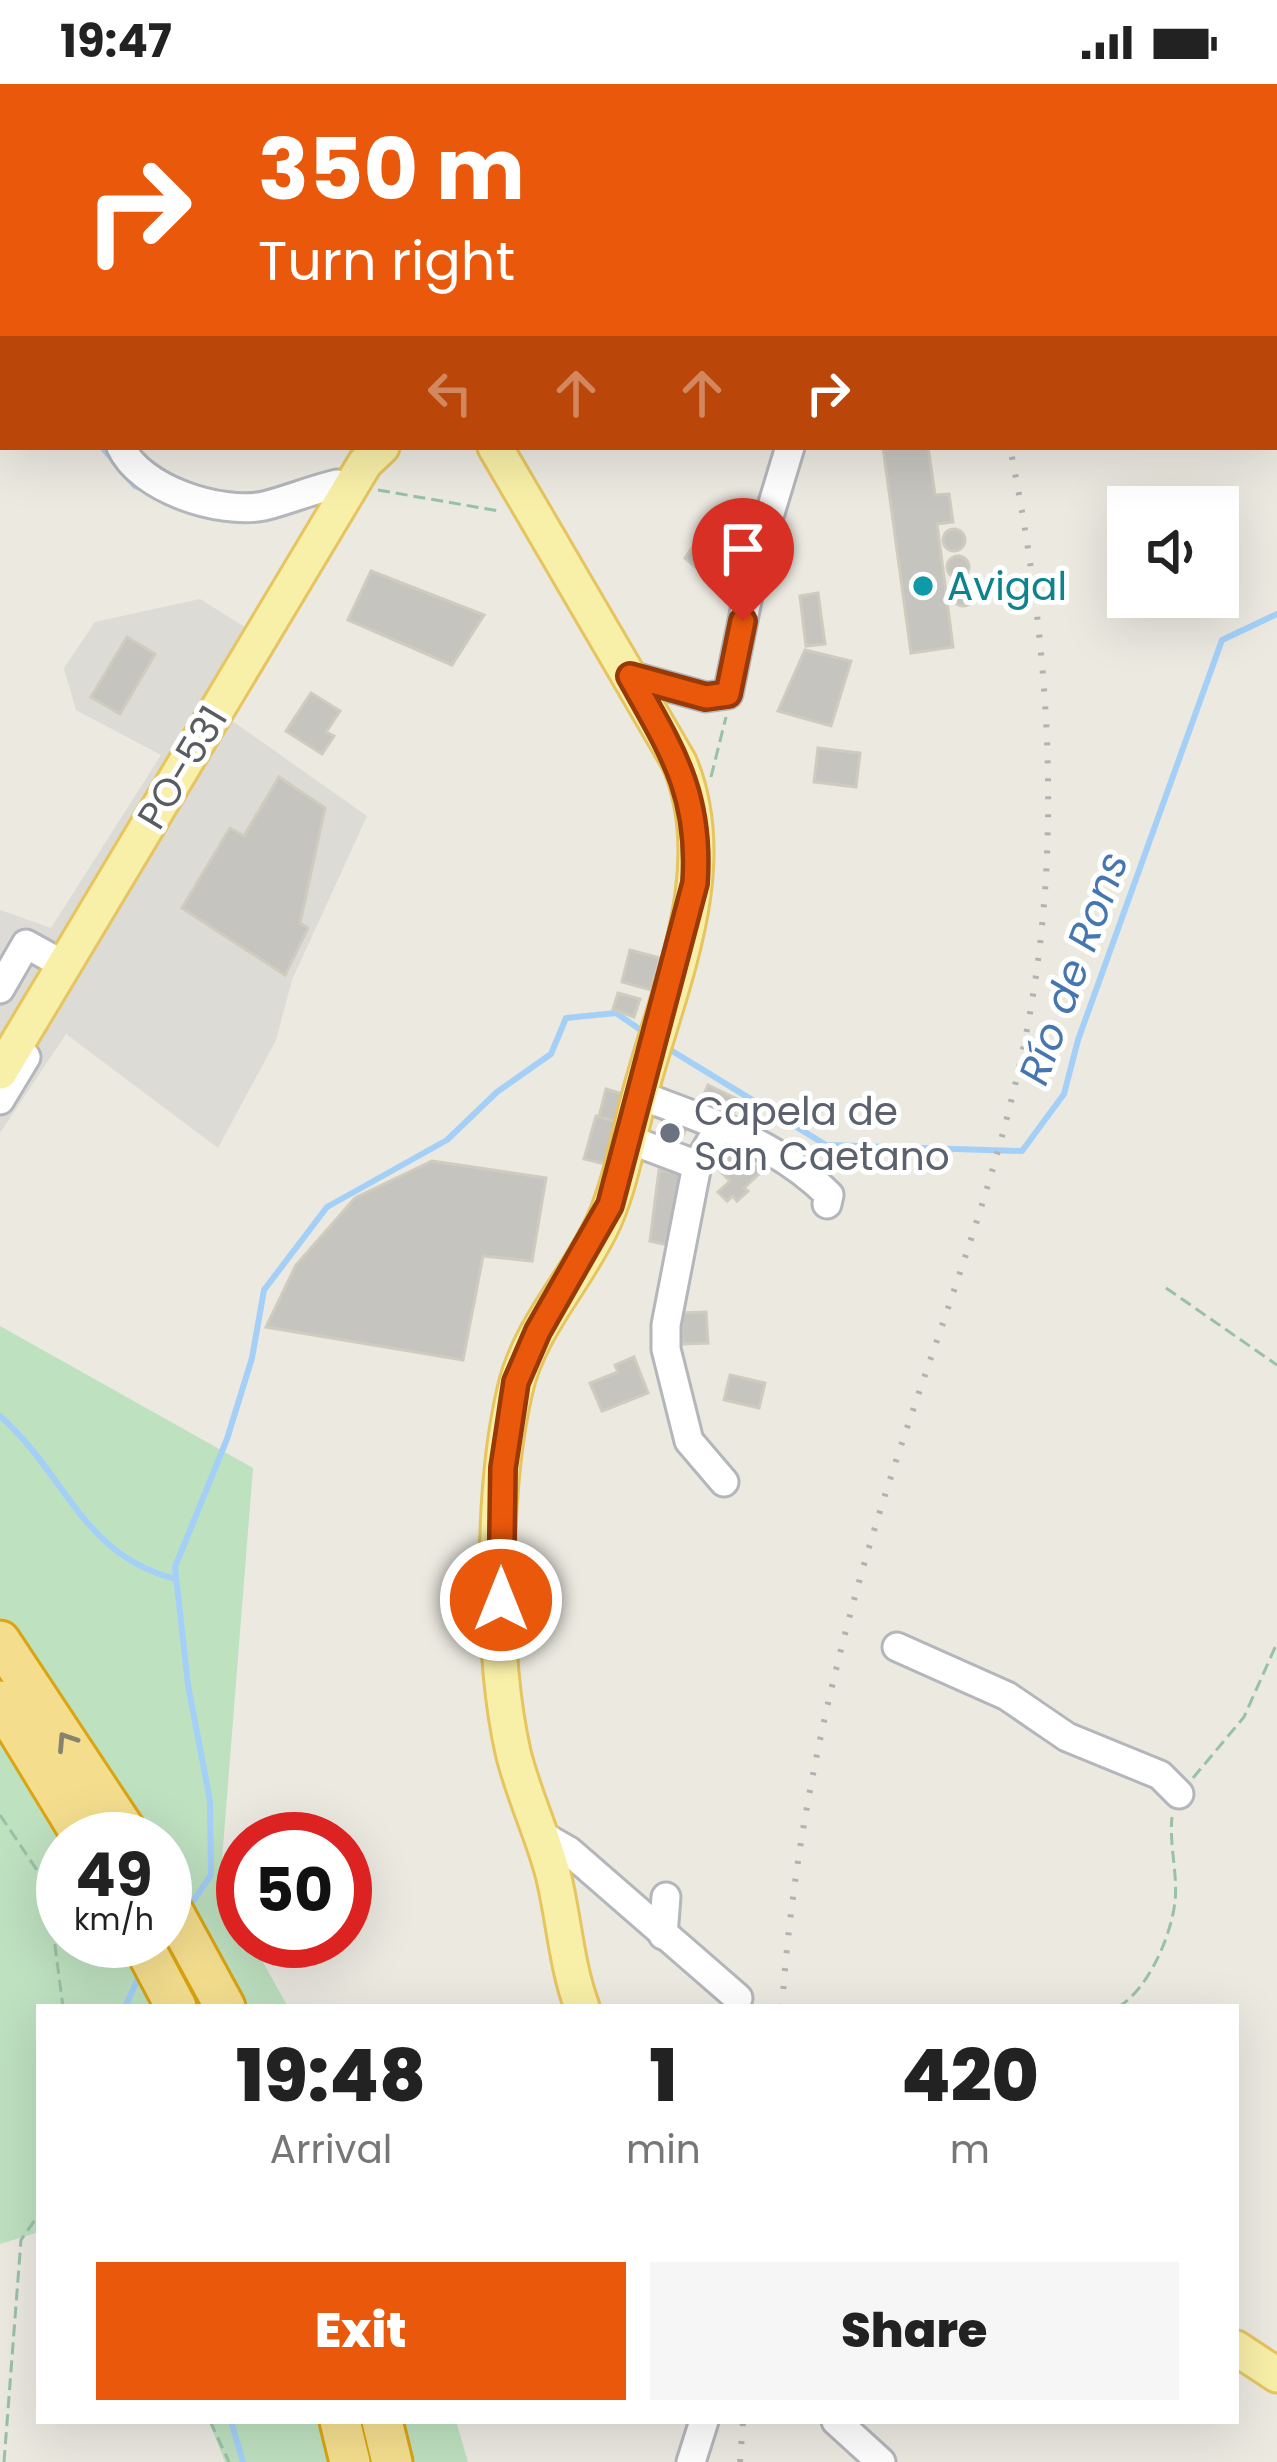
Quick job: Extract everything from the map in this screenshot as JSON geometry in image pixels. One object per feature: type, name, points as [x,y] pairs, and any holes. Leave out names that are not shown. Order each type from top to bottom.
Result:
[{"type":"highway","points":[[0,1640],[112,1812]]},
{"type":"highway","points":[[0,1702],[67,1812]]},
{"type":"highway","points":[[192,1946],[223,2004]]},
{"type":"highway","points":[[155,1968],[174,2004]]},
{"type":"highway","points":[[341,2424],[350,2462]]},
{"type":"highway","points":[[383,2424],[392,2462]]},
{"type":"main road","points":[[496,451],[688,782],[697,841],[691,904],[602,1225],[523,1363],[506,1437],[500,1564],[505,1705],[518,1773],[543,1836],[581,2004]]},
{"type":"main road","name":"PO-531","points":[[0,1072],[366,460]]},
{"type":"main road","points":[[1239,2350],[1277,2375]]},
{"type":"street","points":[[123,450],[127,460],[152,481],[232,506],[260,507],[366,460]]},
{"type":"street","points":[[630,676],[713,698],[728,694],[754,566],[789,450]]},
{"type":"street","name":"PO-531","points":[[0,1047],[366,460]]},
{"type":"street","name":"PO-531","points":[[0,1100],[366,460]]},
{"type":"street","points":[[0,989],[13,938],[53,959]]},
{"type":"street","points":[[639,1095],[721,1126],[802,1167],[830,1195],[826,1204]]},
{"type":"street","points":[[721,1126],[697,1165],[666,1309],[666,1348],[689,1441],[724,1482]]},
{"type":"street","points":[[628,1139],[697,1165]]},
{"type":"street","points":[[897,1647],[1007,1696],[1067,1737],[1160,1775],[1179,1794]]},
{"type":"street","points":[[543,1836],[569,1851],[738,1998]]},
{"type":"street","points":[[664,1934],[666,1897]]},
{"type":"street","points":[[691,2462],[703,2424]]},
{"type":"street","points":[[839,2424],[881,2462]]},
{"type":"path","points":[[366,460],[535,517]]},
{"type":"path","points":[[711,779],[733,685]]},
{"type":"path","points":[[1166,1288],[1277,1365]]},
{"type":"path","points":[[1123,2004],[1133,1998],[1155,1960],[1175,1902],[1171,1828],[1179,1794],[1244,1717],[1277,1643]]},
{"type":"path","points":[[0,1815],[46,1886],[63,2004]]},
{"type":"path","points":[[4,2462],[21,2240],[36,2218]]},
{"type":"path","points":[[211,2424],[229,2462]]},
{"type":"shaded area","points":[[200,599],[272,644],[228,718],[367,816],[292,980],[276,1040],[218,1148],[66,1034],[0,1133],[0,910],[51,928],[161,755],[76,710],[64,668],[95,622]]},
{"type":"green space","points":[[0,1326],[253,1468],[226,1812],[216,1812],[216,1968],[266,1968],[286,2004],[36,2004],[36,2233],[0,2244]]},
{"type":"green space","points":[[210,2424],[457,2424],[468,2462],[225,2462]]},
{"type":"building","name":"Avigal","points":[[883,450],[928,450],[935,495],[949,494],[953,522],[937,524],[953,647],[911,653]]},
{"type":"building","points":[[954,529],[965,540],[954,551],[943,540]]},
{"type":"building","points":[[703,532],[739,557],[718,586],[685,558]]},
{"type":"building","points":[[958,556],[969,567],[958,578],[947,567]]},
{"type":"building","points":[[371,571],[484,615],[452,665],[348,620]]},
{"type":"building","points":[[963,584],[974,595],[963,606],[952,595]]},
{"type":"building","points":[[818,593],[825,644],[806,646],[800,596]]},
{"type":"building","points":[[127,637],[155,654],[120,714],[91,697]]},
{"type":"building","points":[[805,650],[851,661],[831,726],[778,711]]},
{"type":"building","points":[[311,693],[340,711],[326,732],[334,736],[322,754],[286,731]]},
{"type":"building","points":[[818,748],[860,753],[856,787],[814,782]]},
{"type":"building","points":[[279,777],[325,808],[300,923],[308,928],[285,975],[182,908],[230,828],[244,836]]},
{"type":"building","points":[[630,950],[660,958],[651,990],[622,982]]},
{"type":"building","points":[[618,993],[640,999],[634,1017],[613,1009]]},
{"type":"building","points":[[708,1085],[739,1100],[729,1125],[697,1110]]},
{"type":"building","points":[[606,1089],[623,1094],[617,1122],[599,1117]]},
{"type":"building","points":[[596,1116],[617,1122],[605,1164],[584,1159]]},
{"type":"building","name":"Capela de San Caetano","points":[[664,1119],[686,1129],[677,1148],[655,1137]]},
{"type":"building","points":[[732,1137],[766,1152],[753,1164],[761,1172],[744,1188],[748,1191],[737,1201],[733,1196],[727,1201],[718,1192],[730,1181],[709,1160]]},
{"type":"building","points":[[432,1161],[546,1178],[532,1261],[483,1256],[463,1360],[266,1327],[296,1265],[355,1198]]},
{"type":"building","points":[[659,1170],[686,1175],[673,1246],[650,1241]]},
{"type":"building","points":[[706,1312],[708,1343],[683,1344],[681,1313]]},
{"type":"building","points":[[634,1357],[648,1393],[602,1411],[590,1383],[618,1372],[615,1365]]},
{"type":"building","points":[[730,1375],[765,1383],[759,1408],[724,1400]]},
{"type":"waterway","points":[[105,450],[135,486],[145,490]]},
{"type":"waterway","name":"Río de Rons","points":[[664,1046],[826,1145],[1022,1151],[1064,1094],[1078,1040],[1222,640],[1277,614]]},
{"type":"waterway","points":[[192,1903],[211,1875],[210,1801],[188,1685],[175,1567],[227,1439],[252,1358],[264,1290],[327,1207],[447,1140],[497,1092],[551,1054],[566,1018],[616,1013],[648,1035]]},
{"type":"waterway","points":[[0,1416],[96,1533],[144,1568],[176,1579]]},
{"type":"waterway","points":[[126,2004],[137,1981]]},
{"type":"waterway","points":[[232,2424],[243,2462]]},
{"type":"railway","points":[[782,2004],[806,1811],[833,1682],[886,1492],[1000,1143],[1028,1024],[1039,952],[1046,880],[1047,735],[1034,590],[1011,450]]},
{"type":"railway","points":[[740,2462],[743,2424]]},
{"type":"place","name":"Avigal","points":[[923,586]]},
{"type":"place","name":"Capela de San Caetano","points":[[670,1133]]},
{"type":"route","points":[[501,1600],[503,1468],[516,1382],[538,1331],[610,1205],[695,883],[697,841],[688,782],[630,676],[706,697],[728,694],[743,621]]}]
